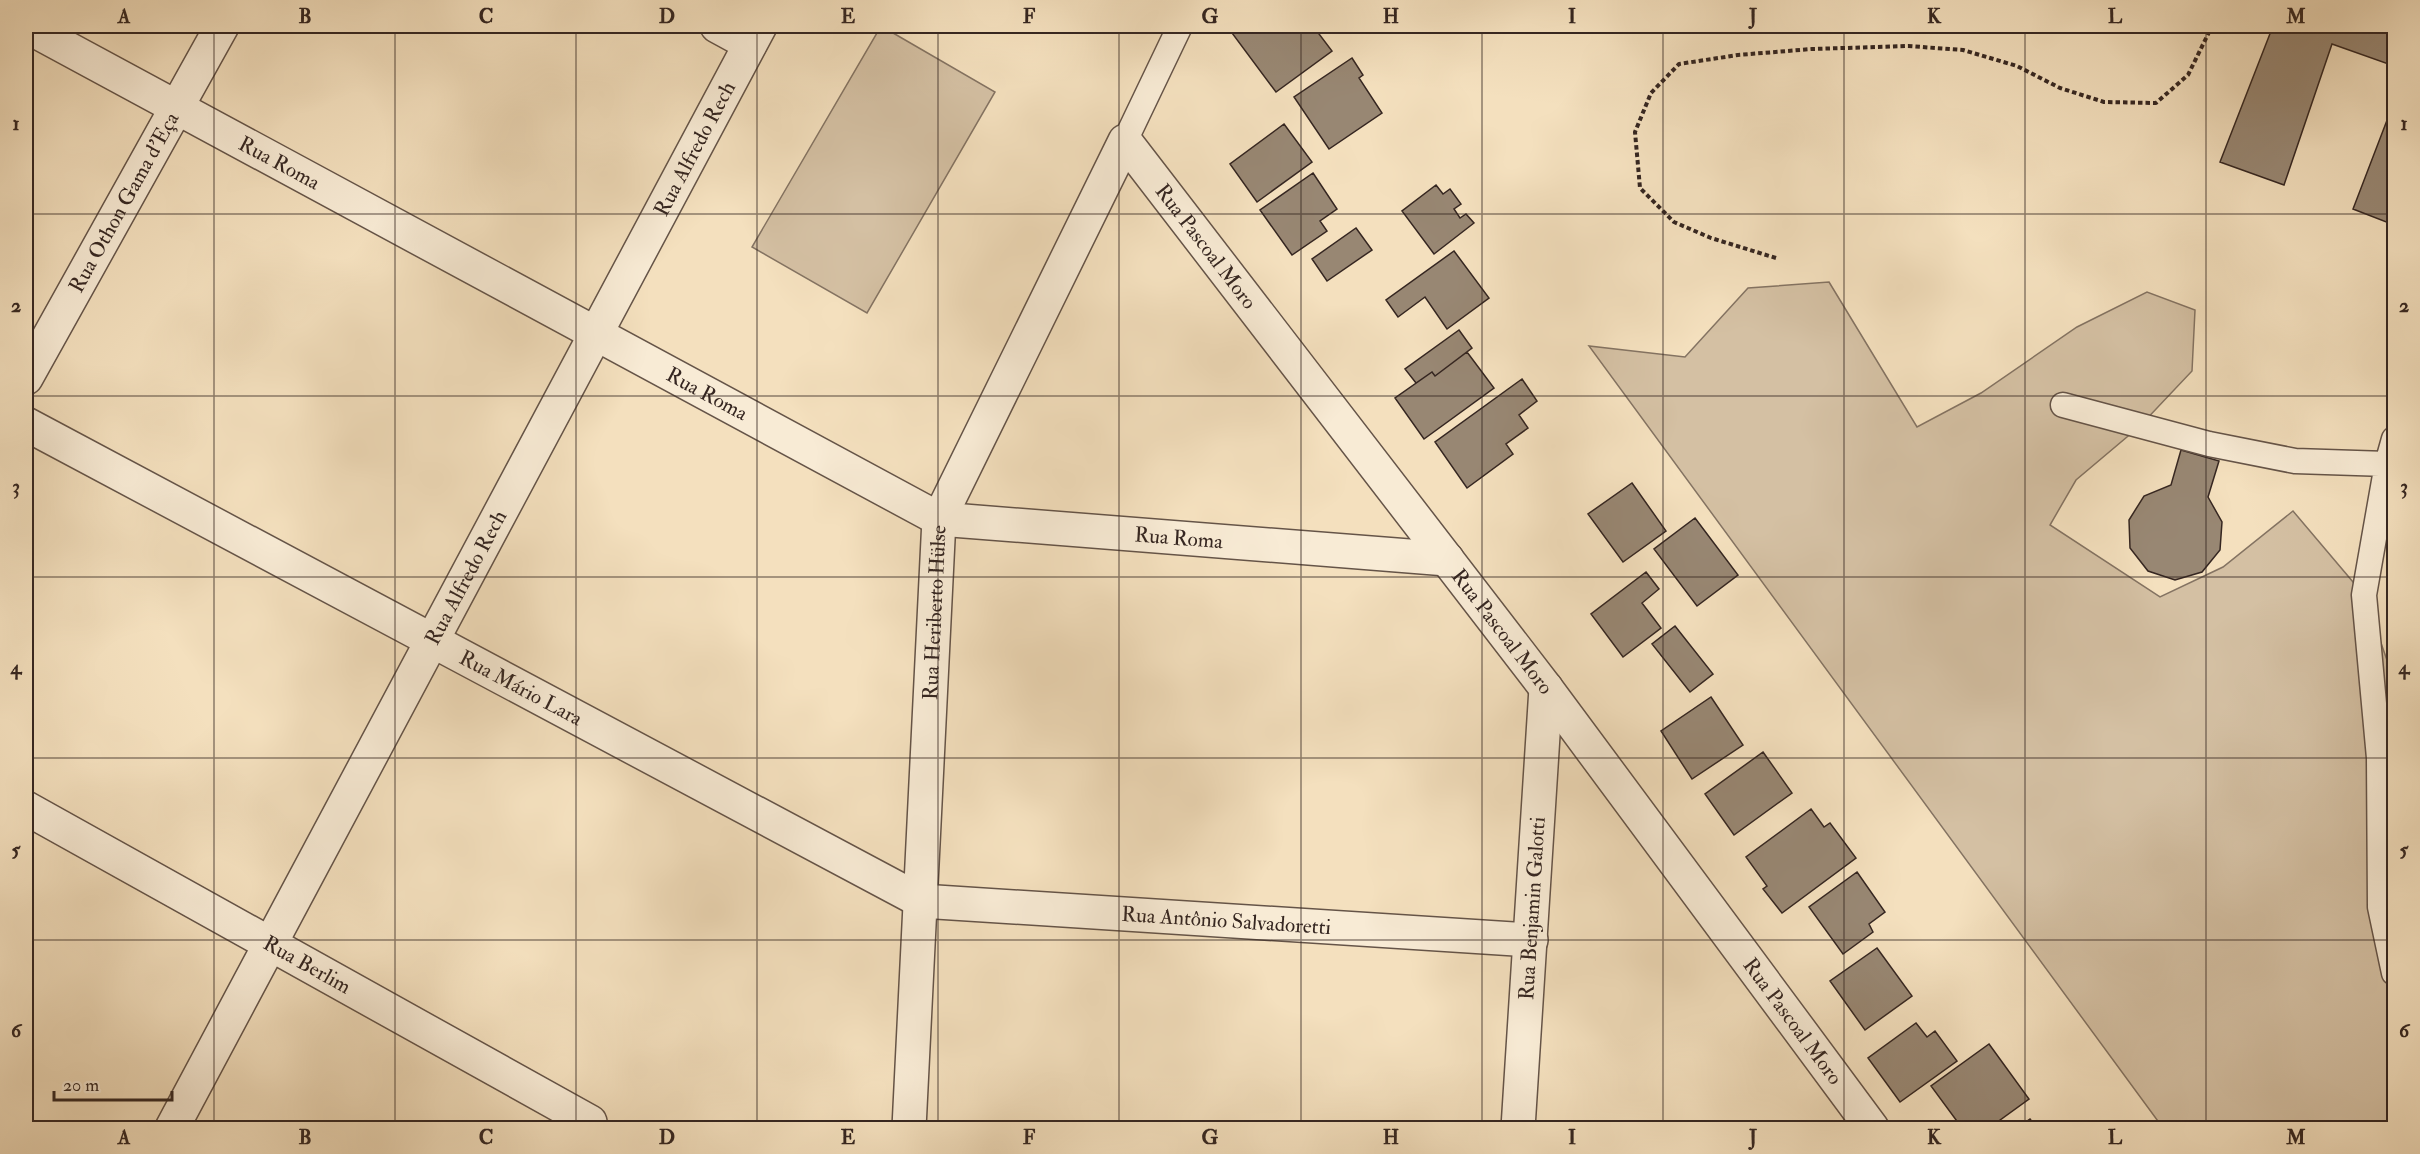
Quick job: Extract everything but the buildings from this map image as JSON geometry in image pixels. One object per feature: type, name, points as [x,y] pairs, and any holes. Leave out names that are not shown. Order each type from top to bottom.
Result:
[{"type":"street","name":"Rua Roma","points":[[26,26],[939,519],[1447,559]]},
{"type":"street","name":"Rua Othon Gama d'Eça","points":[[26,378],[222,26]]},
{"type":"street","points":[[717,26],[755,35]]},
{"type":"street","name":"Rua Alfredo Rech","points":[[172,1128],[272,945],[755,35]]},
{"type":"street","name":"Rua Heriberto Hülse","points":[[909,1128],[939,519],[1125,141]]},
{"type":"street","name":"Rua Pascoal Moro","points":[[1125,141],[1546,688],[1872,1128]]},
{"type":"street","name":"Rua Mário Lara","points":[[26,424],[921,901]]},
{"type":"street","name":"Rua Benjamin Galotti","points":[[1518,1128],[1546,688]]},
{"type":"street","name":"Rua Berlim","points":[[26,808],[589,1125]]},
{"type":"street","name":"Rua Antônio Salvadoretti","points":[[921,901],[1530,940]]},
{"type":"lane","points":[[1125,141],[1180,26]]},
{"type":"lane","points":[[2063,405],[2209,444],[2295,461],[2387,464]]},
{"type":"lane","points":[[2394,439],[2387,464],[2364,595],[2379,758],[2379,907],[2394,973]]},
{"type":"path","points":[[1776,258],[1711,238],[1674,222],[1640,188],[1635,132],[1651,93],[1679,64],[1738,55],[1812,49],[1908,46],[1963,50],[2017,66],[2060,88],[2104,102],[2156,103],[2188,75],[2212,26]]},
{"type":"shaded area","points":[[881,26],[995,92],[867,313],[752,247]]},
{"type":"shaded area","points":[[1829,282],[1917,427],[1981,393],[2077,327],[2147,292],[2195,310],[2192,371],[2140,426],[2076,480],[2050,525],[2160,597],[2223,567],[2293,511],[2364,595],[2394,680],[2394,1128],[2163,1128],[1589,346],[1685,357],[1748,288]]}]
